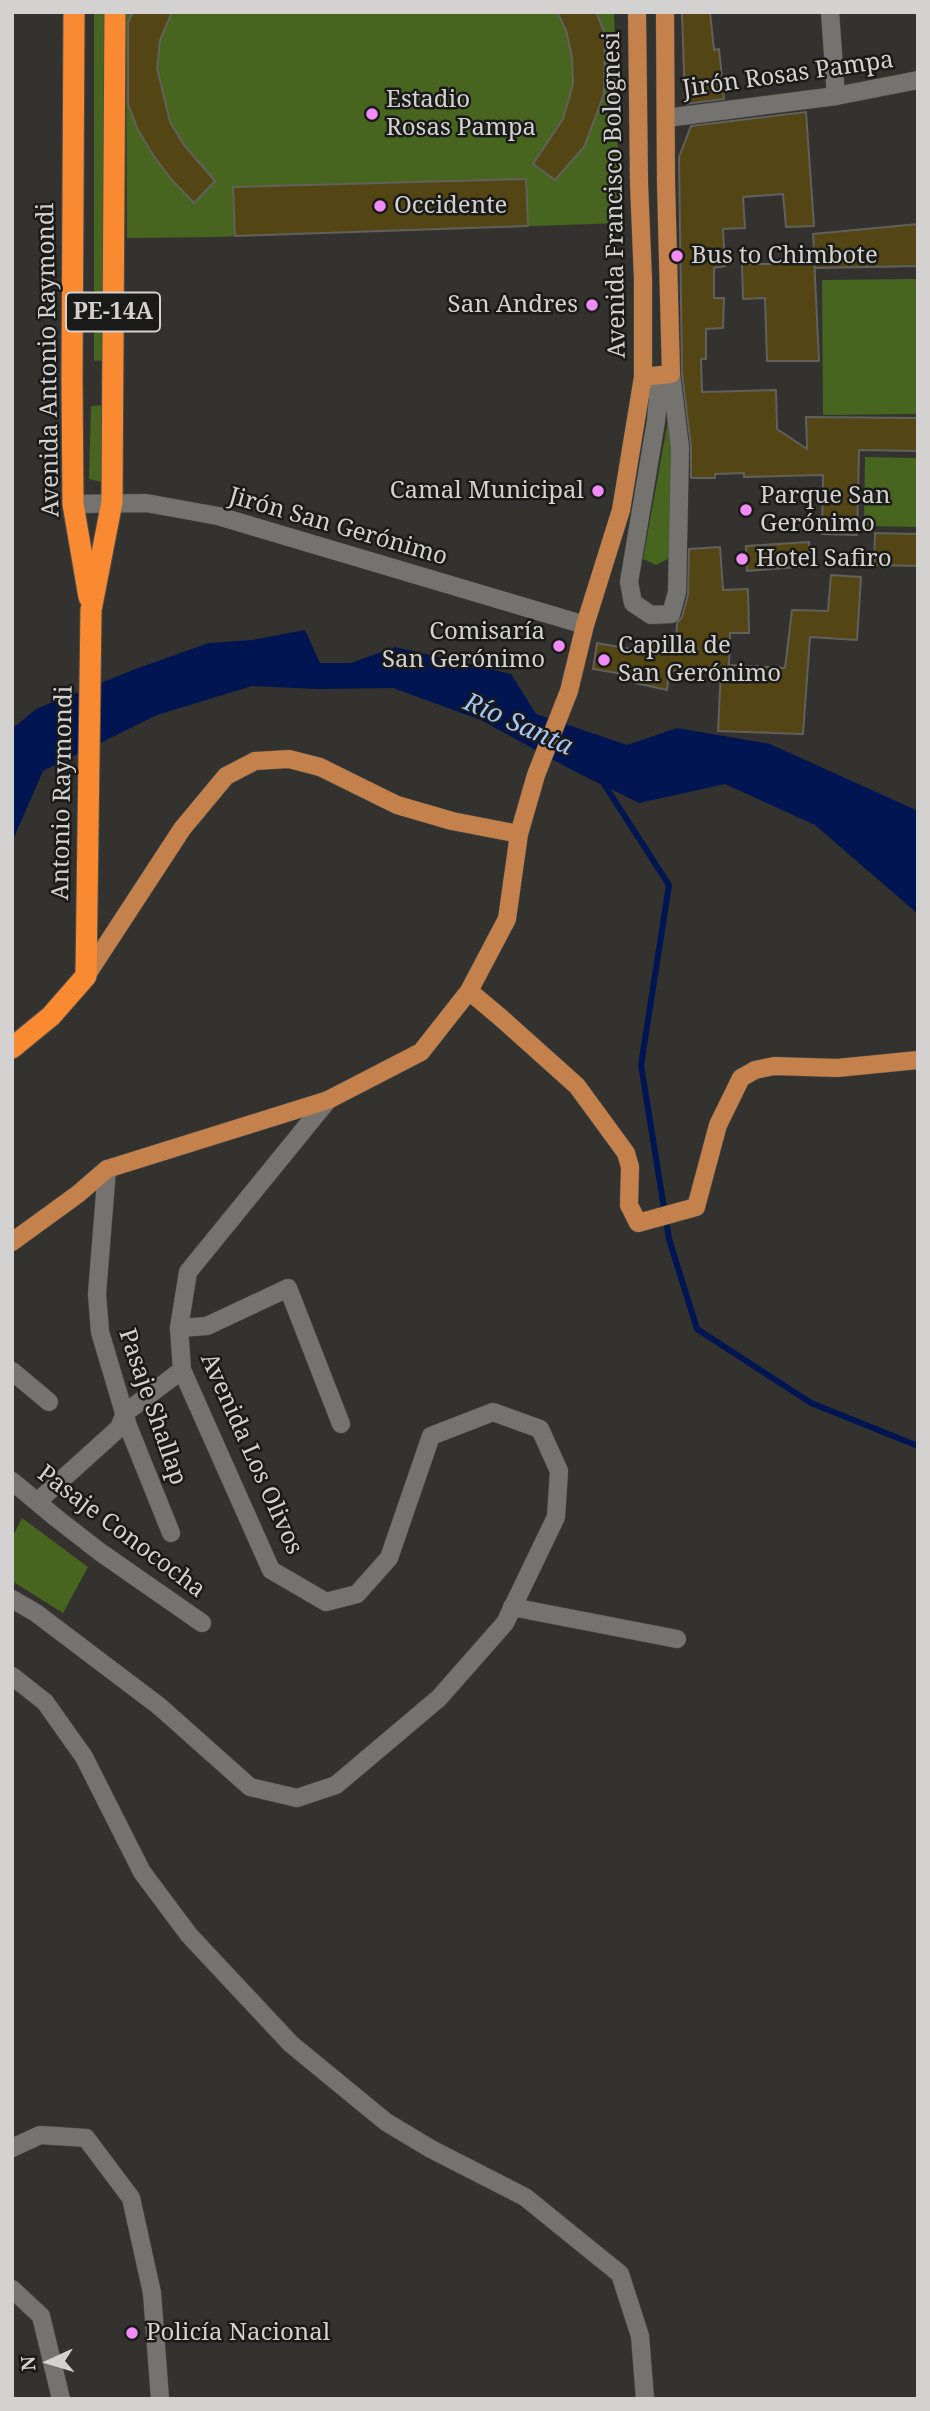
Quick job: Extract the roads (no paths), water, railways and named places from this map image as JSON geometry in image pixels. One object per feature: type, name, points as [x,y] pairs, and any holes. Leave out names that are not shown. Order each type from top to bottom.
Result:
[{"type":"highway","name":"Avenida Antonio Raymondi","points":[[74,12],[73,504],[91,610]]},
{"type":"highway","name":"PE-14A","points":[[91,610],[112,502],[115,12]]},
{"type":"highway","name":"Antonio Raymondi","points":[[86,976],[91,610]]},
{"type":"highway","points":[[12,1048],[51,1016],[86,976]]},
{"type":"main road","points":[[830,12],[836,96]]},
{"type":"main road","points":[[637,14],[665,14]]},
{"type":"main road","name":"Avenida Francisco Bolognesi","points":[[637,14],[643,279],[658,375],[680,448],[677,592],[671,614],[651,615],[633,603],[629,582],[656,421],[658,375],[669,279],[665,14]]},
{"type":"main road","name":"Jirón Rosas Pampa","points":[[666,118],[836,96],[918,80]]},
{"type":"main road","points":[[639,183],[666,182]]},
{"type":"main road","points":[[643,279],[669,279]]},
{"type":"main road","name":"Avenida Francisco Bolognesi","points":[[536,775],[569,691],[585,625],[621,510],[658,375]]},
{"type":"main road","name":"Jirón San Gerónimo","points":[[73,504],[146,503],[218,516],[585,625]]},
{"type":"main road","points":[[86,976],[182,829],[226,776],[255,761],[289,759],[320,767],[397,805],[452,821],[519,834]]},
{"type":"main road","name":"Avenida Los Olivos","points":[[12,1599],[36,1613],[159,1706],[250,1787],[297,1798],[335,1785],[439,1698],[505,1623],[556,1517],[559,1471],[540,1429],[493,1412],[431,1436],[389,1558],[357,1594],[326,1602],[271,1570],[182,1370],[179,1328],[188,1272],[328,1100],[421,1052],[469,991],[507,919],[519,834],[536,775]]},
{"type":"main road","points":[[469,991],[577,1086],[626,1153],[630,1167],[629,1205],[638,1223],[696,1207],[718,1125],[741,1078],[755,1070],[774,1066],[837,1068],[918,1060]]},
{"type":"main road","points":[[12,1242],[78,1194],[107,1169],[328,1100]]},
{"type":"main road","name":"Pasaje Shallap","points":[[107,1169],[97,1294],[100,1332],[125,1413],[171,1533]]},
{"type":"main road","points":[[179,1328],[207,1326],[288,1289],[341,1424]]},
{"type":"main road","points":[[37,1502],[119,1428],[125,1413],[182,1370]]},
{"type":"main road","points":[[12,1371],[49,1402]]},
{"type":"main road","name":"Pasaje Conococha","points":[[12,1480],[100,1552],[201,1623]]},
{"type":"main road","points":[[512,1607],[677,1639]]},
{"type":"main road","points":[[12,1676],[45,1702],[84,1757],[142,1871],[189,1935],[290,2044],[386,2122],[431,2149],[525,2197],[620,2274],[640,2336],[645,2399]]},
{"type":"main road","points":[[12,2148],[40,2135],[86,2138],[131,2198],[152,2293],[160,2399]]},
{"type":"main road","points":[[12,2289],[41,2316],[61,2399]]},
{"type":"water","name":"Río Santa","points":[[305,630],[320,663],[351,663],[395,647],[511,674],[536,714],[627,745],[677,728],[770,744],[918,811],[918,914],[815,825],[725,784],[639,803],[481,720],[393,688],[252,686],[157,715],[43,771],[12,842],[12,729],[36,709],[209,643],[252,640]]},
{"type":"waterway","points":[[602,781],[669,885],[641,1065],[669,1239],[697,1329],[811,1403],[918,1446]]},
{"type":"place","name":"Estadio Rosas Pampa","points":[[372,114]]},
{"type":"place","name":"Occidente","points":[[380,206]]},
{"type":"place","name":"Bus to Chimbote","points":[[677,256]]},
{"type":"place","name":"San Andres","points":[[592,305]]},
{"type":"place","name":"Camal Municipal","points":[[598,491]]},
{"type":"place","name":"Parque San Gerónimo","points":[[746,510]]},
{"type":"place","name":"Hotel Safiro","points":[[742,559]]},
{"type":"place","name":"Comisaría San Gerónimo","points":[[559,646]]},
{"type":"place","name":"Capilla de San Gerónimo","points":[[604,660]]},
{"type":"place","name":"Policía Nacional","points":[[132,2333]]}]
